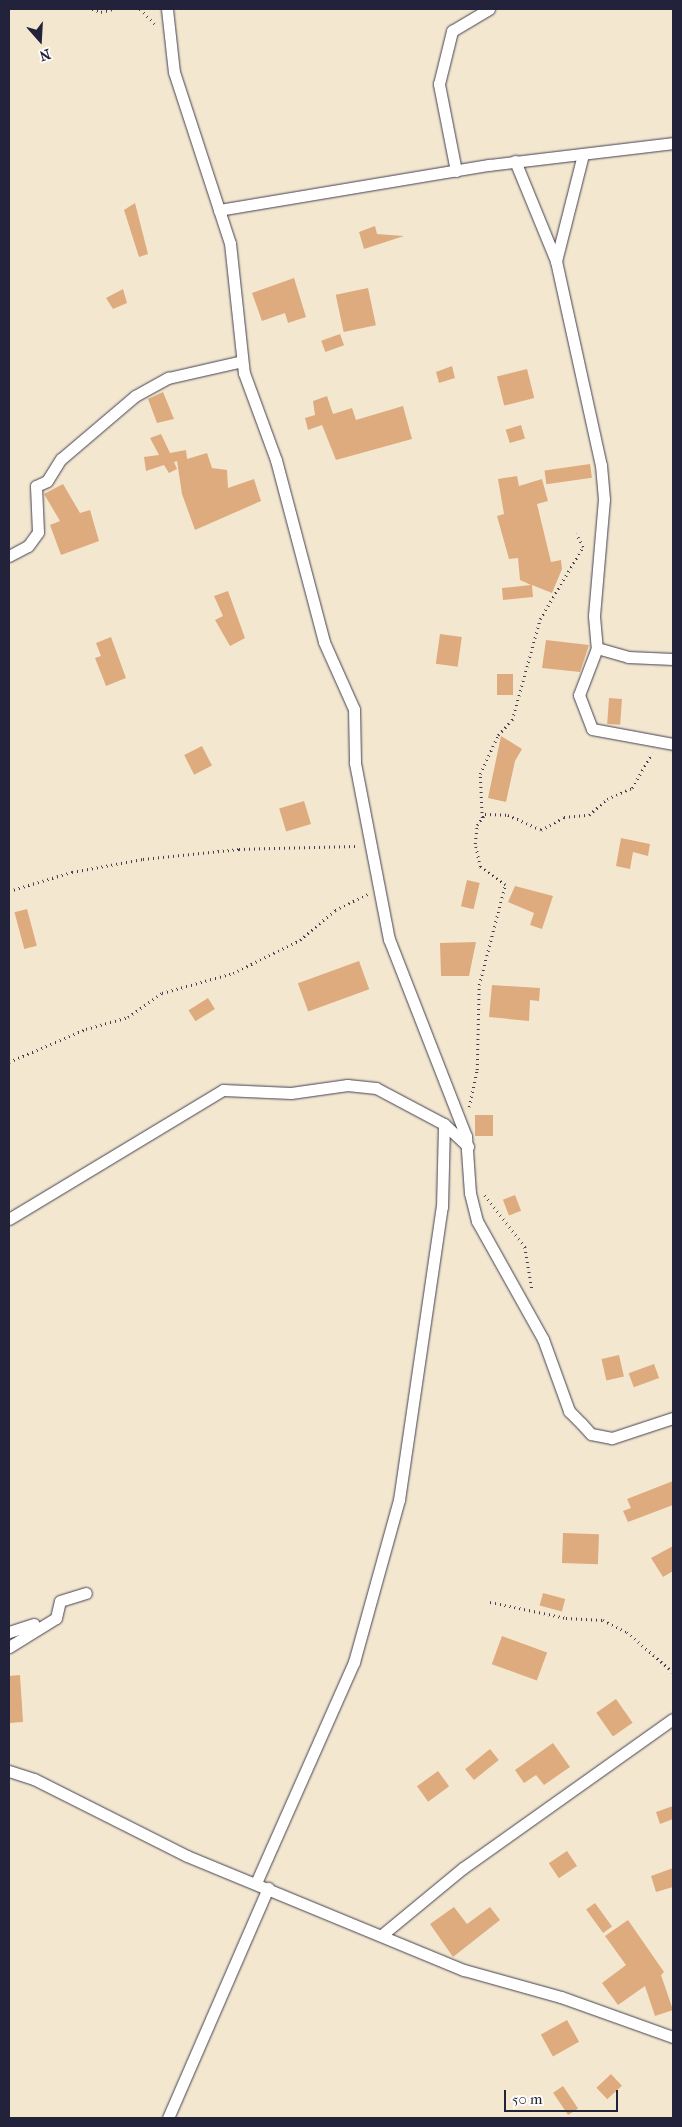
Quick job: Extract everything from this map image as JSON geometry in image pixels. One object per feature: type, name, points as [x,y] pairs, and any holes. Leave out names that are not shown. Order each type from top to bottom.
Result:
[{"type":"street","points":[[167,9],[174,72],[219,210],[235,278],[242,361],[276,460],[324,642],[354,709],[355,763],[377,889],[398,968],[463,1128],[468,1146],[469,1176],[481,1233],[531,1316],[569,1410],[591,1434],[612,1438],[673,1418]]},
{"type":"street","points":[[456,171],[439,84],[452,31],[489,9]]},
{"type":"street","points":[[219,210],[515,162],[673,142]]},
{"type":"street","points":[[556,262],[583,154]]},
{"type":"street","points":[[515,162],[556,262],[601,465],[604,499],[594,616],[597,648],[579,695],[584,718],[592,729],[673,744]]},
{"type":"street","points":[[9,556],[28,546],[38,532],[36,486],[47,481],[61,459],[135,396],[168,378],[242,361]]},
{"type":"street","points":[[597,648],[628,657],[673,659]]},
{"type":"street","points":[[9,1219],[223,1090],[291,1093],[347,1085],[376,1088],[444,1124],[468,1146]]},
{"type":"street","points":[[256,1883],[354,1662],[399,1500],[442,1207],[444,1124]]},
{"type":"street","points":[[9,1647],[56,1618],[60,1601],[86,1593]]},
{"type":"street","points":[[9,1632],[34,1624]]},
{"type":"street","points":[[383,1934],[463,1868],[673,1719]]},
{"type":"street","points":[[9,1771],[256,1883],[383,1934],[464,1970],[561,1997],[673,2037]]},
{"type":"street","points":[[168,2118],[268,1888]]},
{"type":"path","points":[[92,9],[101,12],[113,9]]},
{"type":"path","points":[[463,1128],[477,1070],[483,961],[505,885],[484,873],[476,857],[475,833],[482,818],[480,774],[498,735],[512,720],[540,619],[583,547],[576,534]]},
{"type":"path","points":[[482,818],[508,815],[541,830],[564,817],[596,812],[607,799],[632,788],[654,749],[650,740]]},
{"type":"path","points":[[9,891],[72,872],[143,858],[239,849],[370,846]]},
{"type":"path","points":[[9,1062],[86,1029],[128,1017],[162,993],[233,973],[300,940],[335,910],[377,889]]},
{"type":"path","points":[[469,1176],[525,1247],[532,1271],[531,1316]]},
{"type":"path","points":[[490,1602],[566,1618],[603,1620],[627,1632],[673,1672]]},
{"type":"building","points":[[135,203],[148,254],[139,257],[124,210]]},
{"type":"building","points":[[375,226],[377,234],[404,236],[364,249],[359,232]]},
{"type":"building","points":[[294,278],[306,317],[288,323],[285,313],[262,321],[252,293]]},
{"type":"building","points":[[368,288],[376,325],[344,332],[336,295]]},
{"type":"building","points":[[123,289],[127,303],[113,309],[106,298]]},
{"type":"building","points":[[340,334],[344,345],[325,352],[321,341]]},
{"type":"building","points":[[452,366],[455,378],[439,383],[436,372]]},
{"type":"building","points":[[527,369],[534,398],[504,406],[497,376]]},
{"type":"building","points":[[163,392],[174,419],[157,423],[148,399]]},
{"type":"building","points":[[327,396],[333,414],[352,408],[356,420],[403,406],[412,439],[336,460],[322,425],[308,430],[305,418],[315,415],[313,401]]},
{"type":"building","points":[[521,425],[525,438],[510,443],[506,430]]},
{"type":"building","points":[[161,434],[170,453],[186,450],[187,459],[207,453],[212,468],[227,470],[228,488],[254,479],[261,501],[195,530],[182,494],[177,461],[174,462],[177,469],[169,473],[164,465],[146,471],[144,457],[159,455],[150,438]]},
{"type":"building","points":[[590,464],[592,478],[546,484],[544,470]]},
{"type":"building","points":[[517,476],[519,486],[542,479],[548,501],[537,504],[551,562],[561,560],[562,569],[552,593],[532,585],[533,597],[503,600],[502,588],[531,585],[520,580],[518,558],[509,559],[497,516],[504,514],[498,479]]},
{"type":"building","points":[[63,484],[80,513],[90,510],[99,541],[61,555],[50,525],[60,521],[44,494]]},
{"type":"building","points":[[228,591],[245,638],[230,646],[215,620],[223,616],[214,596]]},
{"type":"building","points":[[440,634],[462,637],[458,667],[436,664]]},
{"type":"building","points":[[111,637],[126,678],[106,686],[95,658],[101,656],[96,643]]},
{"type":"building","points":[[546,640],[589,645],[580,672],[542,668]]},
{"type":"building","points":[[497,674],[513,674],[513,695],[497,695]]},
{"type":"building","points":[[609,698],[622,699],[620,725],[607,724]]},
{"type":"building","points":[[501,736],[522,749],[515,761],[506,802],[488,798]]},
{"type":"building","points":[[202,746],[212,766],[194,775],[184,755]]},
{"type":"building","points":[[304,801],[311,824],[286,832],[279,809]]},
{"type":"building","points":[[621,838],[650,844],[648,856],[633,852],[630,869],[616,866]]},
{"type":"building","points":[[467,880],[480,883],[474,909],[461,906]]},
{"type":"building","points":[[515,886],[553,896],[542,929],[530,925],[534,913],[508,902]]},
{"type":"building","points":[[27,909],[37,946],[24,949],[14,912]]},
{"type":"building","points":[[476,942],[469,976],[441,976],[440,943]]},
{"type":"building","points":[[359,961],[369,989],[308,1011],[298,983]]},
{"type":"building","points":[[492,985],[540,988],[539,1001],[530,1000],[529,1021],[489,1017]]},
{"type":"building","points":[[208,998],[215,1009],[195,1021],[188,1010]]},
{"type":"building","points":[[475,1115],[493,1115],[493,1136],[475,1136]]},
{"type":"building","points":[[515,1195],[521,1211],[509,1216],[503,1200]]},
{"type":"building","points":[[619,1355],[624,1376],[606,1380],[601,1359]]},
{"type":"building","points":[[654,1364],[659,1378],[634,1387],[629,1373]]},
{"type":"building","points":[[673,1481],[673,1505],[628,1522],[623,1511],[631,1508],[627,1499]]},
{"type":"building","points":[[563,1533],[599,1534],[598,1564],[562,1563]]},
{"type":"building","points":[[673,1546],[673,1571],[663,1577],[651,1558]]},
{"type":"building","points":[[543,1593],[565,1599],[562,1612],[540,1606]]},
{"type":"building","points":[[502,1636],[547,1652],[537,1681],[492,1664]]},
{"type":"building","points":[[20,1675],[23,1722],[9,1723],[9,1676]]},
{"type":"building","points":[[616,1699],[633,1723],[613,1737],[596,1713]]},
{"type":"building","points":[[553,1743],[570,1767],[544,1785],[536,1775],[524,1783],[515,1770]]},
{"type":"building","points":[[490,1749],[499,1760],[474,1780],[465,1769]]},
{"type":"building","points":[[438,1771],[449,1786],[428,1802],[417,1786]]},
{"type":"building","points":[[673,1806],[673,1819],[660,1824],[656,1812]]},
{"type":"building","points":[[567,1851],[577,1866],[559,1878],[549,1863]]},
{"type":"building","points":[[673,1868],[673,1887],[656,1892],[651,1876]]},
{"type":"building","points":[[595,1903],[612,1926],[603,1933],[586,1909]]},
{"type":"building","points":[[454,1907],[467,1924],[490,1907],[500,1920],[453,1957],[430,1924]]},
{"type":"building","points":[[628,1920],[664,1972],[661,1975],[673,2010],[655,2016],[645,1986],[618,2005],[602,1983],[626,1965],[605,1936]]},
{"type":"building","points":[[567,2020],[579,2042],[553,2056],[541,2035]]},
{"type":"building","points":[[611,2074],[622,2086],[607,2099],[596,2088]]},
{"type":"building","points":[[563,2086],[578,2108],[568,2115],[553,2093]]}]
